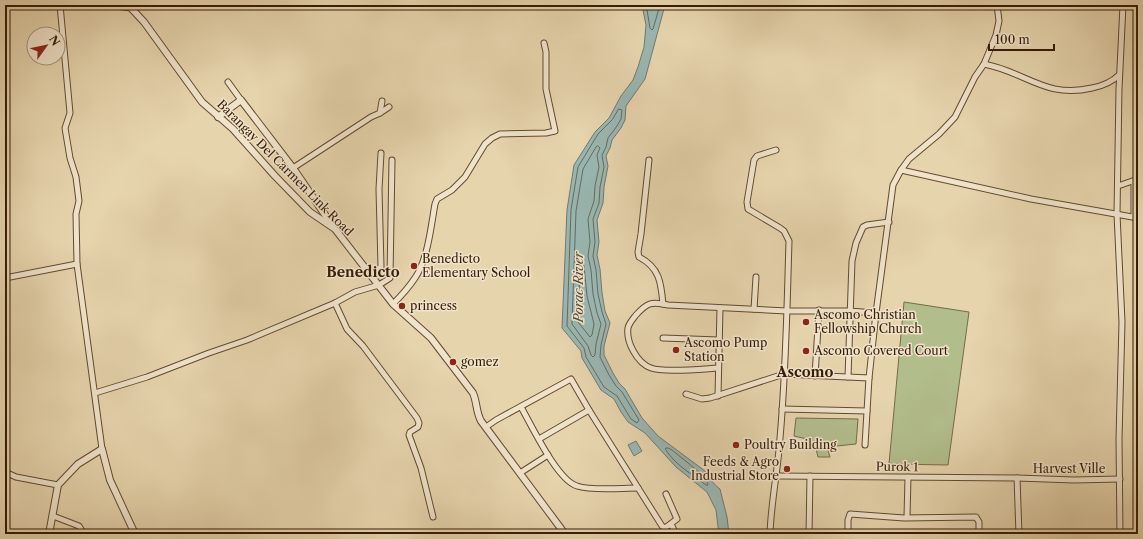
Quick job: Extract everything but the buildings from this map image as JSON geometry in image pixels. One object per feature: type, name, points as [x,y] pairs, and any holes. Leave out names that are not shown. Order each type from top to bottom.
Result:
[{"type":"street","points":[[60,5],[70,113],[66,128],[70,158],[76,177],[79,201],[76,214],[78,264],[102,449],[110,480],[135,534]]},
{"type":"street","points":[[108,5],[132,7]]},
{"type":"street","points":[[865,445],[869,378],[876,313],[893,185],[901,170],[915,153],[940,134],[955,116],[975,77],[984,64],[998,30],[999,21],[997,5]]},
{"type":"street","points":[[1120,534],[1122,322],[1117,214],[1119,75],[1123,5]]},
{"type":"street","name":"Barangay Del Carmen Link Road","points":[[132,7],[202,102],[233,129],[310,212],[335,229],[393,304],[431,338],[468,385],[475,398],[478,414],[486,427],[565,534]]},
{"type":"street","points":[[393,304],[416,277],[419,271],[428,243],[437,199],[452,190],[465,177],[485,144],[500,134],[546,133],[555,131],[546,89],[546,52],[544,43]]},
{"type":"street","points":[[984,64],[1015,73],[1039,85],[1066,91],[1096,87],[1109,83],[1119,75]]},
{"type":"street","points":[[228,82],[293,168],[335,229]]},
{"type":"street","points":[[218,117],[241,100]]},
{"type":"street","points":[[380,113],[382,102]]},
{"type":"street","points":[[293,168],[371,117],[390,107]]},
{"type":"street","points":[[770,534],[771,512],[777,476],[782,409],[789,240],[784,231],[748,209],[747,205],[751,170],[754,160],[757,156],[776,150]]},
{"type":"street","points":[[370,275],[381,266],[379,189],[381,153]]},
{"type":"street","points":[[95,393],[147,377],[247,340],[335,303],[356,292],[379,285],[390,278],[392,160]]},
{"type":"street","points":[[649,160],[638,252],[639,257],[646,261],[657,273],[663,304]]},
{"type":"street","points":[[901,170],[1031,199],[1136,218],[1136,180],[1118,186]]},
{"type":"street","points":[[848,377],[849,311],[852,261],[856,243],[863,227],[867,225],[889,222]]},
{"type":"street","points":[[5,278],[78,264]]},
{"type":"street","points":[[754,309],[756,277]]},
{"type":"street","points":[[335,303],[347,329],[363,346],[417,418],[419,423],[418,428],[410,432],[409,435],[421,468],[433,517]]},
{"type":"street","points":[[718,368],[660,370],[644,365],[638,359],[632,348],[628,333],[630,322],[645,305],[650,303],[787,311],[819,310],[876,313]]},
{"type":"street","points":[[718,396],[720,308]]},
{"type":"street","points":[[815,376],[819,310]]},
{"type":"street","points":[[663,338],[719,340]]},
{"type":"street","points":[[686,394],[702,399],[718,396],[784,374],[869,378]]},
{"type":"street","points":[[486,427],[571,379],[638,488],[662,526],[665,528],[677,519],[666,494]]},
{"type":"street","points":[[521,407],[556,468],[566,480],[576,486],[588,488],[638,488]]},
{"type":"street","points":[[782,409],[867,411]]},
{"type":"street","points":[[539,440],[589,410]]},
{"type":"street","points":[[49,534],[58,485],[78,464],[102,449]]},
{"type":"street","points":[[520,473],[548,455]]},
{"type":"street","points":[[5,472],[16,477],[58,485]]},
{"type":"street","name":"Purok 1","points":[[777,476],[1018,478]]},
{"type":"street","points":[[809,534],[810,476]]},
{"type":"street","points":[[907,517],[908,477]]},
{"type":"street","points":[[1018,478],[1019,534]]},
{"type":"street","name":"Harvest Ville","points":[[1018,478],[1074,480],[1120,479]]},
{"type":"street","points":[[848,534],[848,520],[850,514],[907,517],[976,517],[979,522],[979,534]]},
{"type":"street","points":[[53,516],[78,526],[84,534]]},
{"type":"street","points":[[671,524],[676,534]]},
{"type":"green space","points":[[904,302],[969,312],[948,465],[889,464]]},
{"type":"green space","points":[[796,418],[858,419],[856,444],[827,447],[830,457],[818,457],[816,449],[809,448],[807,439],[794,436]]},
{"type":"water","name":"Porac River","points":[[644,5],[665,5],[645,79],[626,106],[625,120],[612,140],[606,156],[608,166],[603,203],[597,220],[599,242],[597,255],[605,311],[610,323],[604,346],[604,355],[619,383],[625,389],[642,418],[658,436],[705,471],[713,483],[720,489],[727,517],[729,534],[719,534],[716,510],[707,492],[676,467],[645,433],[628,422],[614,399],[601,390],[582,358],[581,351],[562,328],[567,210],[574,165],[595,132],[609,118],[621,96],[633,80],[644,47],[646,25],[643,10]]},
{"type":"water","points":[[636,441],[642,451],[634,456],[628,445]]},
{"type":"place","name":"Benedicto Elementary School","points":[[414,266]]},
{"type":"place","name":"princess","points":[[402,306]]},
{"type":"place","name":"Ascomo Christian Fellowship Church","points":[[806,322]]},
{"type":"place","name":"Ascomo Pump Station","points":[[676,350]]},
{"type":"place","name":"Ascomo Covered Court","points":[[806,351]]},
{"type":"place","name":"gomez","points":[[453,362]]},
{"type":"place","name":"Poultry Building","points":[[736,445]]},
{"type":"place","name":"Feeds & Agro Industrial Store","points":[[787,469]]},
{"type":"district","name":"Benedicto","points":[[363,272]]},
{"type":"district","name":"Ascomo","points":[[805,372]]}]
